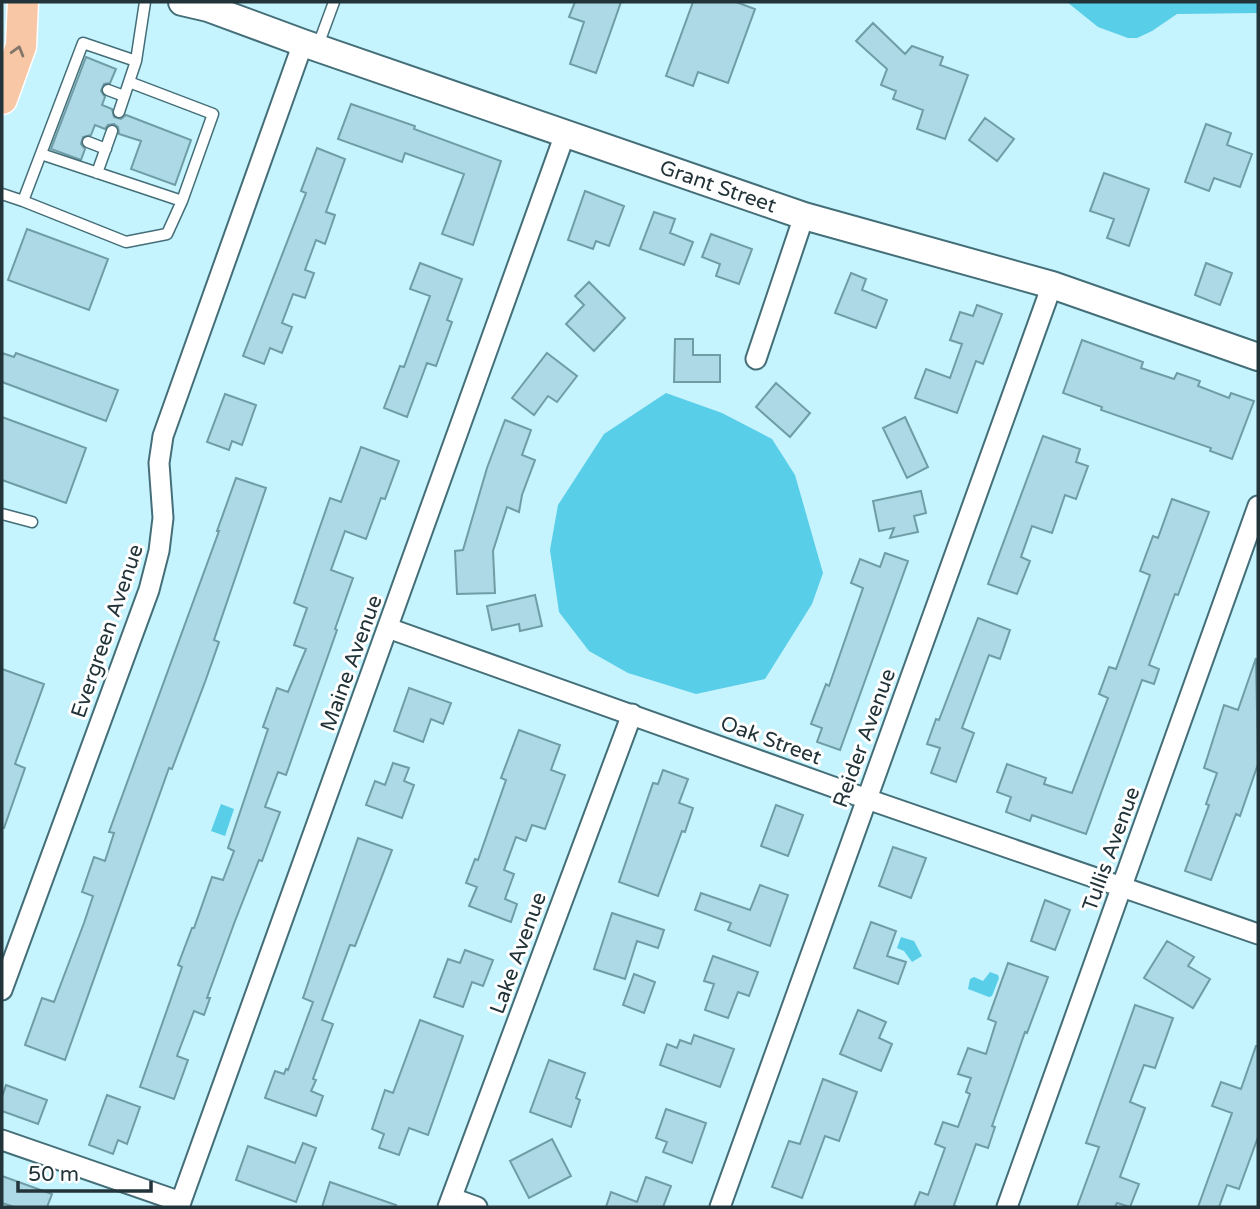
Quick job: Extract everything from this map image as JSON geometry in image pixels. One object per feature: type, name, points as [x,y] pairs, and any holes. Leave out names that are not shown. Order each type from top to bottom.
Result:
[{"type":"main road","points":[[2,19],[14,2]]},
{"type":"main road","points":[[2,99],[21,46],[23,2]]},
{"type":"street","name":"Grant Street","points":[[182,2],[208,8],[310,46],[804,216],[1052,285],[1258,357]]},
{"type":"street","name":"Evergreen Avenue","points":[[2,990],[149,590],[159,551],[163,518],[159,463],[163,436],[310,46]]},
{"type":"street","name":"Maine Avenue","points":[[180,1205],[565,134]]},
{"type":"street","points":[[756,359],[804,216]]},
{"type":"street","name":"Reider Avenue","points":[[720,1207],[1052,285]]},
{"type":"street","name":"Tullis Avenue","points":[[1007,1207],[1258,506]]},
{"type":"street","name":"Oak Street","points":[[388,628],[867,799],[1258,934]]},
{"type":"street","name":"Lake Avenue","points":[[450,1202],[632,714]]},
{"type":"street","points":[[2,1140],[180,1205]]},
{"type":"street","points":[[450,1202],[477,1207]]},
{"type":"lane","points":[[119,112],[136,61],[145,2]]},
{"type":"lane","points":[[310,46],[334,2]]},
{"type":"lane","points":[[23,201],[41,154],[55,128],[83,43],[136,61]]},
{"type":"lane","points":[[2,194],[126,242],[167,234],[182,201],[213,114],[129,82]]},
{"type":"lane","points":[[108,90],[124,96]]},
{"type":"lane","points":[[97,173],[112,131]]},
{"type":"lane","points":[[88,142],[106,149]]},
{"type":"lane","points":[[41,154],[182,201]]},
{"type":"lane","points":[[2,514],[32,522]]},
{"type":"water","points":[[1067,2],[1258,2],[1258,13],[1177,14],[1152,31],[1137,38],[1128,38],[1098,27]]},
{"type":"water","points":[[666,393],[722,413],[772,439],[795,475],[823,573],[812,604],[765,679],[696,694],[628,673],[589,651],[559,612],[550,550],[558,505],[604,434]]},
{"type":"water","points":[[221,804],[234,809],[225,836],[211,831]]},
{"type":"water","points":[[901,937],[914,941],[922,956],[912,962],[904,951],[897,948]]},
{"type":"water","points":[[990,972],[999,978],[992,996],[968,989],[970,979],[974,977],[983,981]]},
{"type":"building","points":[[575,2],[621,2],[596,73],[570,64],[584,22],[569,17]]},
{"type":"building","points":[[693,2],[736,2],[755,9],[728,83],[698,72],[693,86],[666,76]]},
{"type":"building","points":[[873,23],[905,54],[912,46],[943,57],[940,65],[968,75],[945,139],[917,129],[923,110],[893,99],[896,91],[881,85],[887,69],[856,41]]},
{"type":"building","points":[[86,57],[116,69],[110,83],[104,84],[101,91],[105,97],[102,105],[112,109],[114,117],[121,119],[126,115],[191,140],[175,185],[131,169],[141,141],[119,134],[118,127],[114,124],[105,129],[95,125],[91,135],[83,137],[81,144],[85,149],[81,160],[51,149]]},
{"type":"building","points":[[351,104],[415,126],[414,129],[501,161],[473,245],[442,234],[464,174],[405,153],[402,162],[338,139]]},
{"type":"building","points":[[985,118],[1014,139],[997,161],[969,140]]},
{"type":"building","points":[[1206,124],[1231,133],[1227,145],[1252,154],[1240,187],[1214,178],[1209,191],[1185,182]]},
{"type":"building","points":[[317,148],[345,159],[326,212],[335,215],[325,244],[316,240],[305,270],[314,273],[305,298],[293,294],[282,323],[292,327],[282,353],[270,348],[264,364],[243,356],[306,193],[301,191]]},
{"type":"building","points":[[1104,173],[1149,189],[1129,246],[1107,238],[1114,219],[1090,211]]},
{"type":"building","points":[[585,191],[624,206],[609,246],[596,241],[593,249],[568,240]]},
{"type":"building","points":[[654,212],[675,219],[670,233],[693,242],[684,265],[640,249]]},
{"type":"building","points":[[27,229],[108,259],[89,310],[8,280]]},
{"type":"building","points":[[711,234],[752,249],[739,284],[716,276],[720,264],[702,257]]},
{"type":"building","points":[[420,263],[462,279],[447,320],[452,322],[436,366],[427,363],[407,417],[384,408],[400,366],[404,367],[430,296],[410,289]]},
{"type":"building","points":[[1206,263],[1232,273],[1220,305],[1195,295]]},
{"type":"building","points":[[851,273],[866,279],[862,290],[887,300],[876,328],[835,313]]},
{"type":"building","points":[[589,282],[625,318],[594,351],[566,324],[584,305],[575,296]]},
{"type":"building","points":[[977,305],[1002,314],[983,364],[976,361],[957,413],[915,398],[926,369],[950,378],[962,344],[950,340],[960,312],[973,316]]},
{"type":"building","points":[[675,339],[693,339],[693,355],[720,355],[720,382],[674,382]]},
{"type":"building","points":[[1082,340],[1143,362],[1141,368],[1174,379],[1177,373],[1200,381],[1198,386],[1229,398],[1231,393],[1254,401],[1232,459],[1210,451],[1211,448],[1101,410],[1102,407],[1063,393]]},
{"type":"building","points":[[2,353],[14,357],[16,353],[118,390],[106,421],[2,382]]},
{"type":"building","points":[[547,353],[577,376],[557,402],[548,396],[534,415],[512,398]]},
{"type":"building","points":[[776,383],[810,413],[790,437],[756,407]]},
{"type":"building","points":[[225,394],[256,405],[242,445],[232,441],[229,450],[207,442]]},
{"type":"building","points":[[2,417],[86,448],[66,503],[2,480]]},
{"type":"building","points":[[905,417],[928,467],[907,478],[883,428]]},
{"type":"building","points":[[505,420],[531,430],[522,455],[535,460],[522,495],[519,512],[507,507],[493,551],[495,593],[457,594],[455,551],[463,550],[487,468]]},
{"type":"building","points":[[1043,436],[1080,449],[1076,462],[1088,466],[1076,499],[1065,495],[1052,533],[1032,526],[1021,557],[1030,561],[1017,594],[988,584]]},
{"type":"building","points":[[361,447],[399,461],[385,499],[381,498],[366,539],[345,531],[331,570],[353,578],[286,775],[278,772],[265,807],[280,812],[262,861],[259,860],[235,921],[207,998],[210,998],[204,1015],[194,1011],[177,1056],[188,1060],[174,1099],[140,1087],[182,967],[178,965],[212,877],[223,880],[234,851],[228,848],[268,729],[263,727],[277,688],[288,692],[306,649],[294,645],[307,608],[294,603],[330,498],[341,502]]},
{"type":"building","points":[[236,478],[266,488],[214,640],[219,642],[205,682],[172,769],[169,768],[65,1060],[25,1045],[42,998],[54,1002],[84,923],[93,896],[82,892],[94,857],[105,861],[114,833],[109,832]]},
{"type":"building","points":[[921,491],[926,513],[914,516],[918,532],[890,538],[894,528],[879,531],[873,501]]},
{"type":"building","points":[[1172,499],[1209,512],[1149,665],[1159,669],[1154,684],[1142,680],[1086,834],[1032,815],[1030,821],[1006,812],[1011,797],[997,792],[1007,764],[1046,778],[1044,784],[1072,793],[1108,698],[1099,694],[1109,667],[1116,669],[1150,575],[1140,571],[1153,536],[1158,538]]},
{"type":"building","points":[[885,553],[908,561],[840,750],[817,742],[822,728],[811,724],[826,684],[829,686],[863,588],[851,583],[860,559],[880,567]]},
{"type":"building","points":[[535,595],[542,626],[520,631],[519,624],[492,630],[487,606]]},
{"type":"building","points":[[978,618],[1010,630],[1000,659],[989,655],[962,728],[974,733],[956,782],[931,773],[940,748],[927,744],[936,719],[939,720]]},
{"type":"building","points":[[1256,658],[1258,764],[1240,816],[1236,814],[1211,880],[1185,871],[1209,805],[1206,804],[1217,773],[1204,768],[1224,705],[1238,710]]},
{"type":"building","points":[[2,669],[44,684],[15,764],[25,768],[4,828],[2,828]]},
{"type":"building","points":[[409,688],[451,703],[443,724],[431,719],[423,742],[394,731]]},
{"type":"building","points":[[519,730],[560,745],[551,770],[565,775],[545,829],[532,825],[526,841],[516,837],[504,870],[514,874],[505,899],[517,904],[511,922],[469,906],[477,887],[466,883],[475,859],[478,860],[506,780],[501,778]]},
{"type":"building","points":[[393,763],[409,768],[404,781],[414,785],[402,818],[366,805],[375,781],[385,785]]},
{"type":"building","points":[[663,770],[688,779],[679,803],[693,808],[658,896],[619,882],[653,783],[658,784]]},
{"type":"building","points":[[776,805],[803,815],[788,856],[761,846]]},
{"type":"building","points":[[358,838],[392,850],[355,946],[350,945],[322,1020],[333,1024],[313,1079],[316,1080],[311,1091],[323,1096],[316,1116],[265,1098],[275,1071],[284,1074],[286,1069],[288,1070],[313,1002],[303,998]]},
{"type":"building","points":[[893,847],[926,858],[911,898],[879,886]]},
{"type":"building","points":[[760,885],[788,895],[770,946],[728,930],[731,923],[695,910],[701,893],[750,910]]},
{"type":"building","points":[[1045,900],[1070,910],[1055,950],[1031,941]]},
{"type":"building","points":[[612,913],[664,930],[658,948],[637,941],[625,979],[594,969]]},
{"type":"building","points":[[871,922],[896,931],[887,956],[906,962],[898,984],[854,968]]},
{"type":"building","points":[[1167,941],[1194,957],[1188,966],[1210,979],[1193,1008],[1144,978]]},
{"type":"building","points":[[465,950],[493,960],[483,986],[472,982],[463,1007],[434,997],[448,959],[460,963]]},
{"type":"building","points":[[713,956],[758,972],[749,996],[738,992],[728,1018],[705,1010],[714,984],[704,981]]},
{"type":"building","points":[[1008,963],[1048,977],[1027,1033],[1025,1032],[992,1126],[995,1127],[988,1148],[976,1144],[954,1205],[957,1207],[914,1207],[920,1192],[928,1195],[945,1148],[935,1144],[943,1122],[958,1127],[970,1094],[966,1092],[971,1078],[958,1074],[968,1048],[986,1054],[996,1022],[988,1019]]},
{"type":"building","points":[[634,974],[655,982],[644,1013],[623,1005]]},
{"type":"building","points":[[1135,1005],[1173,1018],[1155,1068],[1144,1065],[1130,1102],[1145,1108],[1120,1177],[1139,1184],[1130,1207],[1117,1203],[1115,1207],[1077,1207],[1099,1147],[1086,1143]]},
{"type":"building","points":[[858,1010],[886,1022],[879,1038],[892,1044],[881,1071],[840,1054]]},
{"type":"building","points":[[420,1020],[463,1036],[428,1135],[409,1128],[399,1155],[379,1148],[384,1134],[372,1129],[385,1090],[393,1093]]},
{"type":"building","points":[[694,1035],[734,1049],[720,1087],[660,1065],[667,1044],[677,1048],[680,1040],[691,1044]]},
{"type":"building","points":[[1256,1046],[1258,1137],[1239,1189],[1227,1185],[1219,1207],[1198,1207],[1232,1113],[1212,1106],[1221,1082],[1241,1089]]},
{"type":"building","points":[[549,1060],[585,1073],[576,1098],[580,1100],[571,1127],[530,1112]]},
{"type":"building","points":[[823,1079],[857,1092],[839,1141],[825,1136],[802,1198],[772,1187],[789,1141],[800,1144]]},
{"type":"building","points":[[6,1085],[47,1100],[38,1124],[2,1111],[2,1097]]},
{"type":"building","points":[[107,1095],[140,1107],[127,1144],[118,1140],[113,1154],[89,1145]]},
{"type":"building","points":[[666,1109],[706,1123],[692,1163],[663,1152],[667,1142],[656,1138]]},
{"type":"building","points":[[552,1139],[571,1176],[529,1198],[510,1161]]},
{"type":"building","points":[[303,1143],[316,1148],[296,1202],[236,1180],[248,1146],[295,1163]]},
{"type":"building","points":[[2,1176],[52,1194],[47,1207],[14,1207],[2,1203]]},
{"type":"building","points":[[646,1177],[671,1186],[663,1207],[606,1207],[611,1192],[637,1202]]},
{"type":"building","points":[[330,1182],[396,1205],[322,1207]]}]
